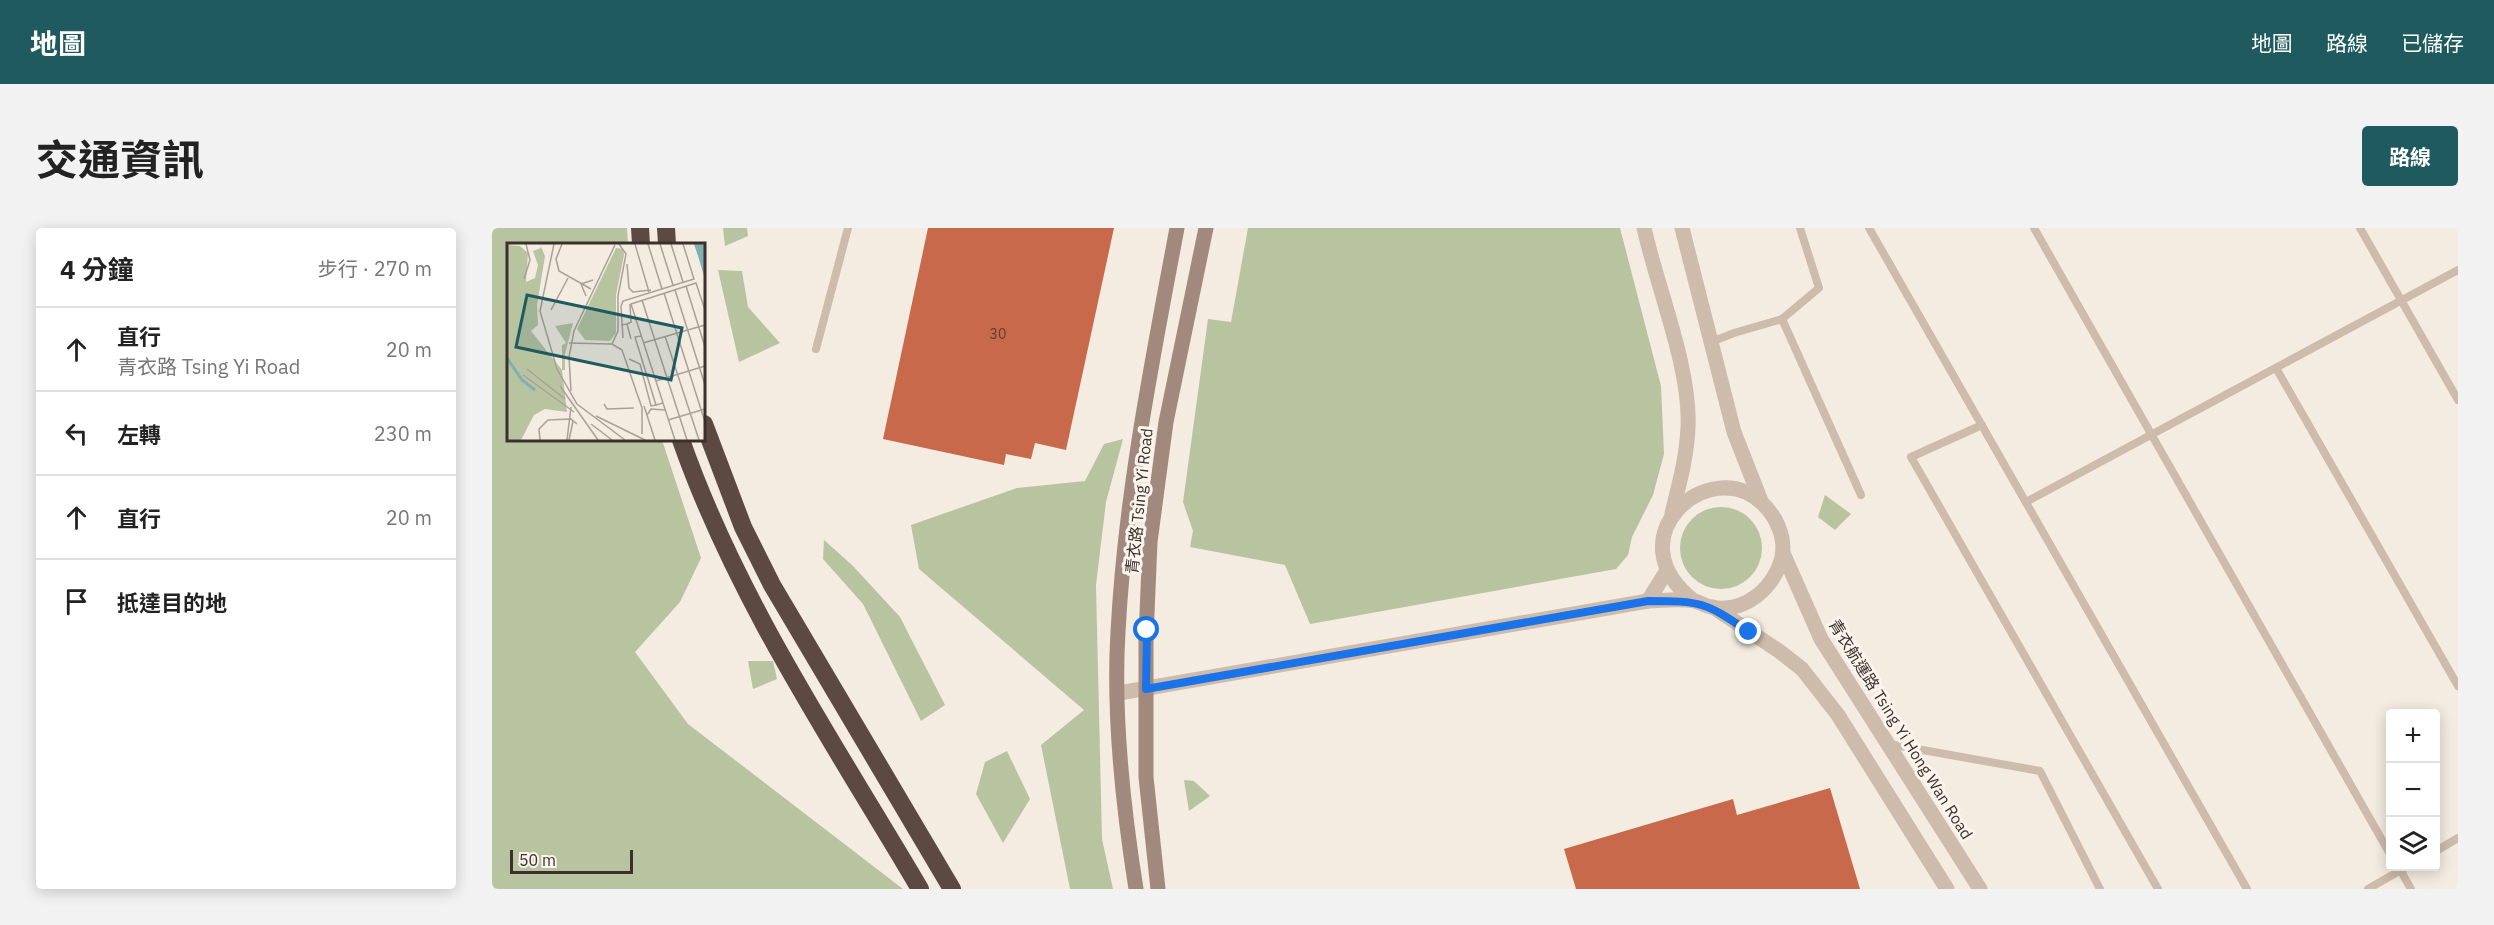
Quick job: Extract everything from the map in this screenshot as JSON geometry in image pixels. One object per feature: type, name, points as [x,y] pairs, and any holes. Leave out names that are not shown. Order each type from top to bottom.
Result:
[{"type":"highway","points":[[640,228],[641,243]]},
{"type":"highway","points":[[666,228],[668,243]]},
{"type":"highway","points":[[705,427],[743,527],[772,585],[952,889]]},
{"type":"highway","points":[[681,441],[718,535],[772,638],[920,889]]},
{"type":"main road","name":"青衣路 Tsing Yi Road","points":[[1136,889],[1122,762],[1118,632],[1138,436],[1177,228]]},
{"type":"main road","name":"青衣路 Tsing Yi Road","points":[[1158,889],[1146,777],[1150,542],[1166,422],[1206,228]]},
{"type":"street","points":[[1644,228],[1681,365],[1688,425],[1683,471],[1664,534],[1662,554],[1666,572],[1678,589],[1694,601],[1712,607],[1802,669],[1838,716],[1947,889]]},
{"type":"street","points":[[1682,228],[1742,459],[1761,501],[1773,516],[1781,534],[1783,553],[1778,572],[1767,589],[1751,601],[1732,607],[1712,607]]},
{"type":"street","points":[[1671,516],[1685,501],[1703,491],[1723,488],[1743,491],[1761,501]]},
{"type":"street","name":"青衣航運路 Tsing Yi Hong Wan Road","points":[[1783,553],[1821,639],[1980,889]]},
{"type":"street","points":[[1648,601],[1666,572]]},
{"type":"street","points":[[1119,693],[1648,601],[1694,601]]},
{"type":"lane","points":[[816,349],[848,228]]},
{"type":"lane","points":[[1711,342],[1782,320],[1819,288],[1800,228]]},
{"type":"lane","points":[[1869,228],[2247,889]]},
{"type":"lane","points":[[2034,228],[2386,845]]},
{"type":"lane","points":[[2360,228],[2458,400]]},
{"type":"lane","points":[[2026,502],[2458,270]]},
{"type":"lane","points":[[1782,320],[1861,495]]},
{"type":"lane","points":[[2276,368],[2458,686]]},
{"type":"lane","points":[[1982,425],[1911,457],[2158,889]]},
{"type":"lane","points":[[1889,744],[2040,771],[2100,889]]},
{"type":"lane","points":[[2440,849],[2458,838]]},
{"type":"lane","points":[[2368,889],[2397,871]]},
{"type":"lane","points":[[2403,871],[2411,889]]},
{"type":"green space","points":[[492,228],[627,228],[628,243],[507,243],[507,441],[662,441],[701,558],[680,602],[635,652],[688,724],[903,889],[492,889]]},
{"type":"green space","points":[[723,228],[747,228],[748,236],[725,246]]},
{"type":"green space","points":[[1248,228],[1620,228],[1661,386],[1664,454],[1653,495],[1632,537],[1628,555],[1616,569],[1310,624],[1285,565],[1190,547],[1193,531],[1183,502],[1208,319],[1231,322]]},
{"type":"green space","points":[[718,270],[742,271],[748,307],[780,343],[739,362]]},
{"type":"green space","points":[[1123,439],[1106,502],[1096,585],[1102,839],[1113,889],[1070,889],[1041,745],[1084,710],[919,569],[911,525],[1017,488],[1085,481],[1104,444]]},
{"type":"green space","points":[[1825,495],[1851,514],[1835,530],[1818,517]]},
{"type":"green space","points":[[1721,507],[1737,510],[1750,519],[1759,532],[1762,548],[1759,564],[1750,577],[1737,586],[1721,589],[1705,586],[1692,577],[1683,564],[1680,548],[1683,532],[1692,519],[1705,510]]},
{"type":"green space","points":[[824,540],[853,566],[900,617],[945,705],[921,721],[863,604],[823,559]]},
{"type":"green space","points":[[748,661],[773,661],[777,679],[753,689]]},
{"type":"green space","points":[[1007,751],[1030,799],[1003,843],[976,794],[985,762]]},
{"type":"green space","points":[[1184,780],[1194,781],[1210,796],[1189,811]]},
{"type":"building","points":[[928,228],[1114,228],[1066,450],[1035,443],[1031,459],[1006,454],[1004,465],[883,439]]},
{"type":"building","points":[[1830,788],[1860,889],[1576,889],[1564,849],[1733,799],[1737,815]]},
{"type":"route","points":[[1147,630],[1146,689],[1648,601],[1694,601],[1712,607],[1749,632]]}]
